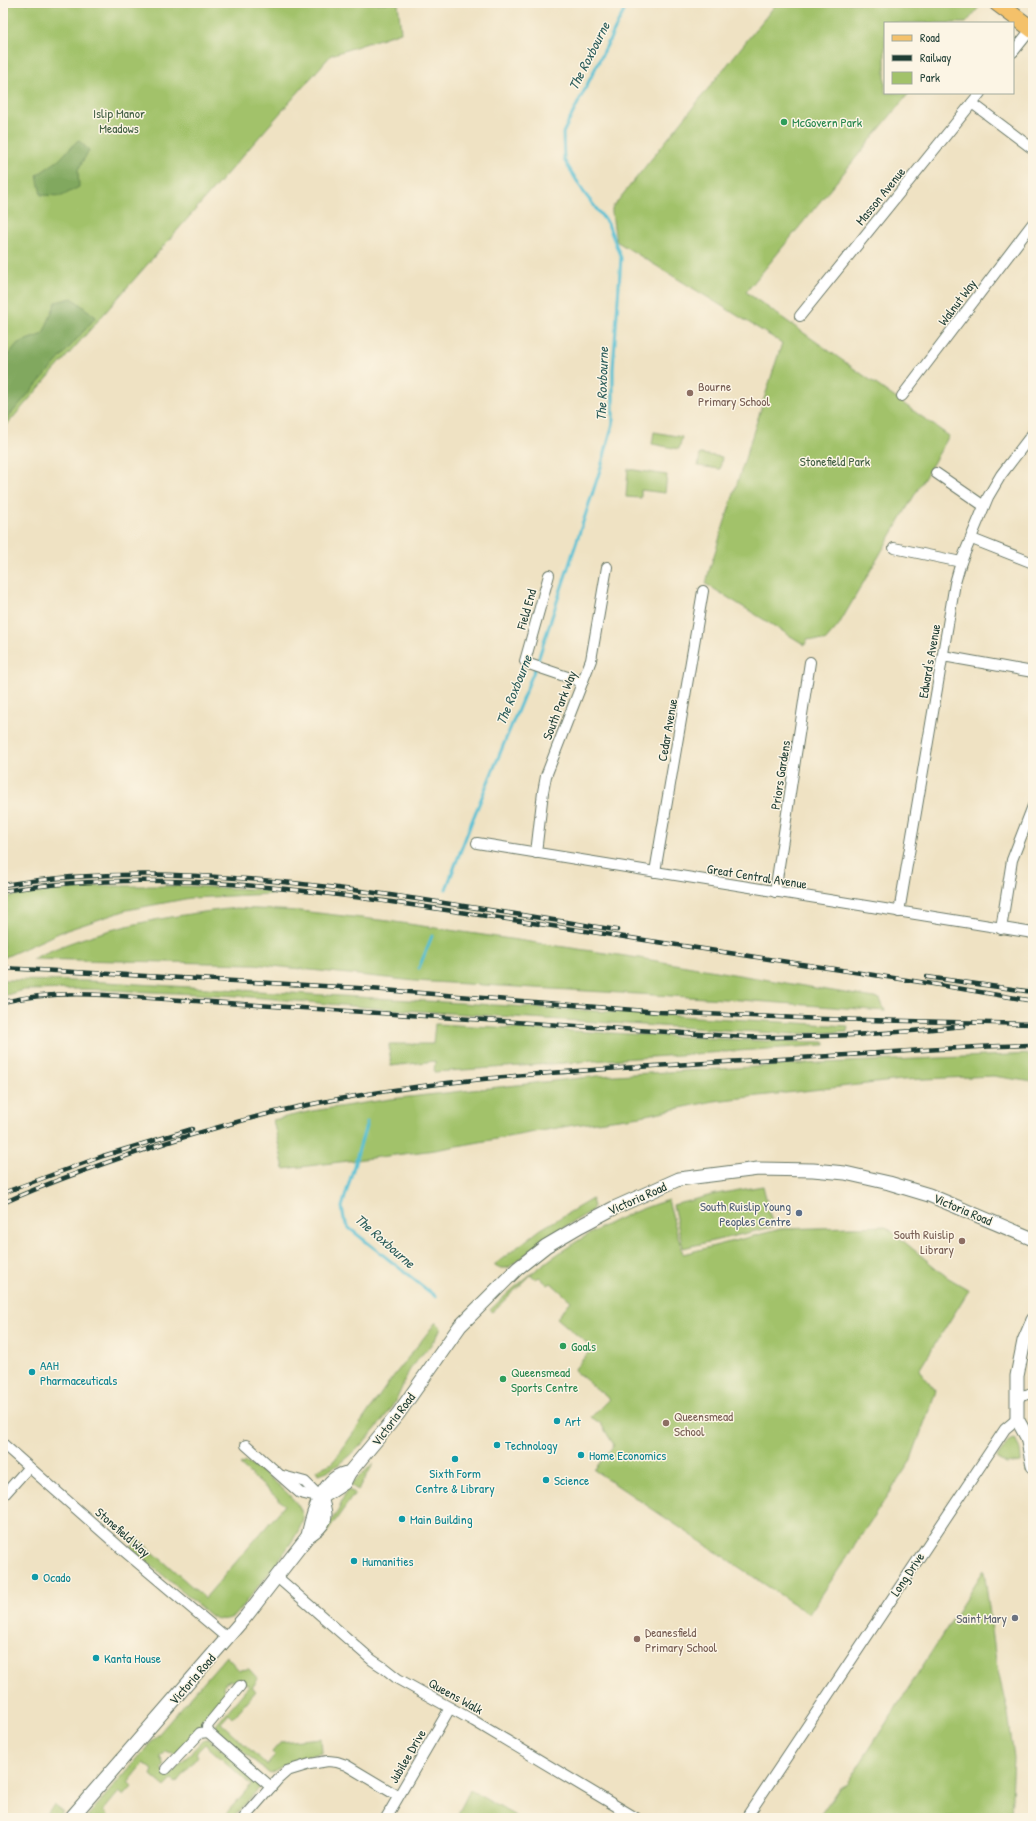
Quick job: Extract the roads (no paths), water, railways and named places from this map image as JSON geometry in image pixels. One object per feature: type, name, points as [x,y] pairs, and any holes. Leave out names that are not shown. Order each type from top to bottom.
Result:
[{"type":"main road","points":[[997,3],[1032,29]]},
{"type":"street","points":[[1014,51],[1032,29]]},
{"type":"street","name":"Masson Avenue","points":[[800,316],[979,94]]},
{"type":"street","points":[[972,103],[1033,149]]},
{"type":"street","name":"Walnut Way","points":[[902,396],[1033,223]]},
{"type":"street","name":"Edward's Avenue","points":[[899,912],[955,583],[961,562],[988,497],[1001,475],[1033,433]]},
{"type":"street","points":[[936,473],[984,506]]},
{"type":"street","points":[[972,538],[1033,563]]},
{"type":"street","points":[[894,548],[961,562]]},
{"type":"street","name":"South Park Way","points":[[536,853],[546,776],[591,660],[607,567]]},
{"type":"street","name":"Field End","points":[[549,576],[524,661],[582,682]]},
{"type":"street","name":"Cedar Avenue","points":[[655,872],[703,592]]},
{"type":"street","points":[[943,656],[1033,672]]},
{"type":"street","name":"Priors Gardens","points":[[775,892],[810,662]]},
{"type":"street","points":[[1001,929],[1012,860],[1033,806]]},
{"type":"street","name":"Great Central Avenue","points":[[477,843],[1033,933]]},
{"type":"street","name":"Victoria Road","points":[[71,1818],[228,1638],[277,1578],[308,1536],[314,1510],[332,1479],[342,1473],[349,1473],[398,1414],[460,1326],[518,1268],[546,1246],[614,1208],[679,1179],[758,1170],[813,1170],[845,1173],[889,1183],[930,1195],[970,1211],[1031,1240]]},
{"type":"street","points":[[1033,1320],[1024,1341],[1018,1362],[1017,1396],[1017,1419],[1026,1437],[1033,1466]]},
{"type":"street","points":[[1017,1396],[1033,1393]]},
{"type":"street","name":"Long Drive","points":[[746,1818],[1005,1429],[1017,1419]]},
{"type":"street","name":"Stonefield Way","points":[[3,1444],[228,1638]]},
{"type":"street","points":[[246,1445],[281,1475],[305,1482],[321,1498]]},
{"type":"street","points":[[3,1496],[29,1467]]},
{"type":"street","name":"Queens Walk","points":[[277,1578],[372,1660],[398,1679],[636,1818]]},
{"type":"street","points":[[240,1686],[207,1726],[208,1732],[271,1788]]},
{"type":"street","name":"Jubilee Drive","points":[[386,1818],[450,1708]]},
{"type":"street","points":[[166,1769],[200,1733],[208,1732]]},
{"type":"street","points":[[244,1818],[287,1771],[310,1764],[337,1762],[346,1765],[398,1796]]},
{"type":"waterway","name":"The Roxbourne","points":[[446,889],[472,821],[536,666],[601,467],[613,424],[613,369],[621,258],[608,224],[585,194],[564,160],[563,133],[628,3]]},
{"type":"waterway","name":"The Roxbourne","points":[[419,968],[432,936]]},
{"type":"waterway","name":"The Roxbourne","points":[[367,1122],[342,1207],[344,1219],[349,1228],[436,1297]]},
{"type":"railway","points":[[3,885],[50,879],[98,876],[146,875],[241,878],[383,894],[617,930]]},
{"type":"railway","points":[[3,891],[65,884],[127,881],[190,882],[314,892],[500,918],[933,984],[1033,1001]]},
{"type":"railway","points":[[3,968],[358,988],[659,1012],[824,1019],[1033,1024]]},
{"type":"railway","points":[[927,977],[1033,992]]},
{"type":"railway","points":[[3,1002],[28,997],[53,995],[104,995],[745,1037],[855,1035],[964,1026]]},
{"type":"railway","points":[[3,1203],[91,1168],[159,1145],[223,1126],[293,1108],[409,1088],[584,1070],[1033,1045]]},
{"type":"railway","points":[[3,1193],[103,1156],[192,1129]]},
{"type":"place","name":"McGovern Park","points":[[784,122]]},
{"type":"place","name":"Bourne Primary School","points":[[690,393]]},
{"type":"place","name":"South Ruislip Young Peoples Centre","points":[[799,1213]]},
{"type":"place","name":"South Ruislip Library","points":[[962,1241]]},
{"type":"place","name":"Goals","points":[[563,1346]]},
{"type":"place","name":"AAH Pharmaceuticals","points":[[32,1372]]},
{"type":"place","name":"Queensmead Sports Centre","points":[[503,1379]]},
{"type":"place","name":"Art","points":[[557,1421]]},
{"type":"place","name":"Queensmead School","points":[[666,1423]]},
{"type":"place","name":"Technology","points":[[497,1445]]},
{"type":"place","name":"Home Economics","points":[[581,1455]]},
{"type":"place","name":"Sixth Form Centre & Library","points":[[455,1459]]},
{"type":"place","name":"Science","points":[[546,1480]]},
{"type":"place","name":"Main Building","points":[[402,1519]]},
{"type":"place","name":"Humanities","points":[[354,1561]]},
{"type":"place","name":"Ocado","points":[[35,1577]]},
{"type":"place","name":"Saint Mary","points":[[1015,1618]]},
{"type":"place","name":"Deanesfield Primary School","points":[[637,1639]]},
{"type":"place","name":"Kanta House","points":[[96,1658]]},
{"type":"park label","name":"Islip Manor Meadows","points":[[119,120]]},
{"type":"park label","name":"Stonefield Park","points":[[835,461]]}]
